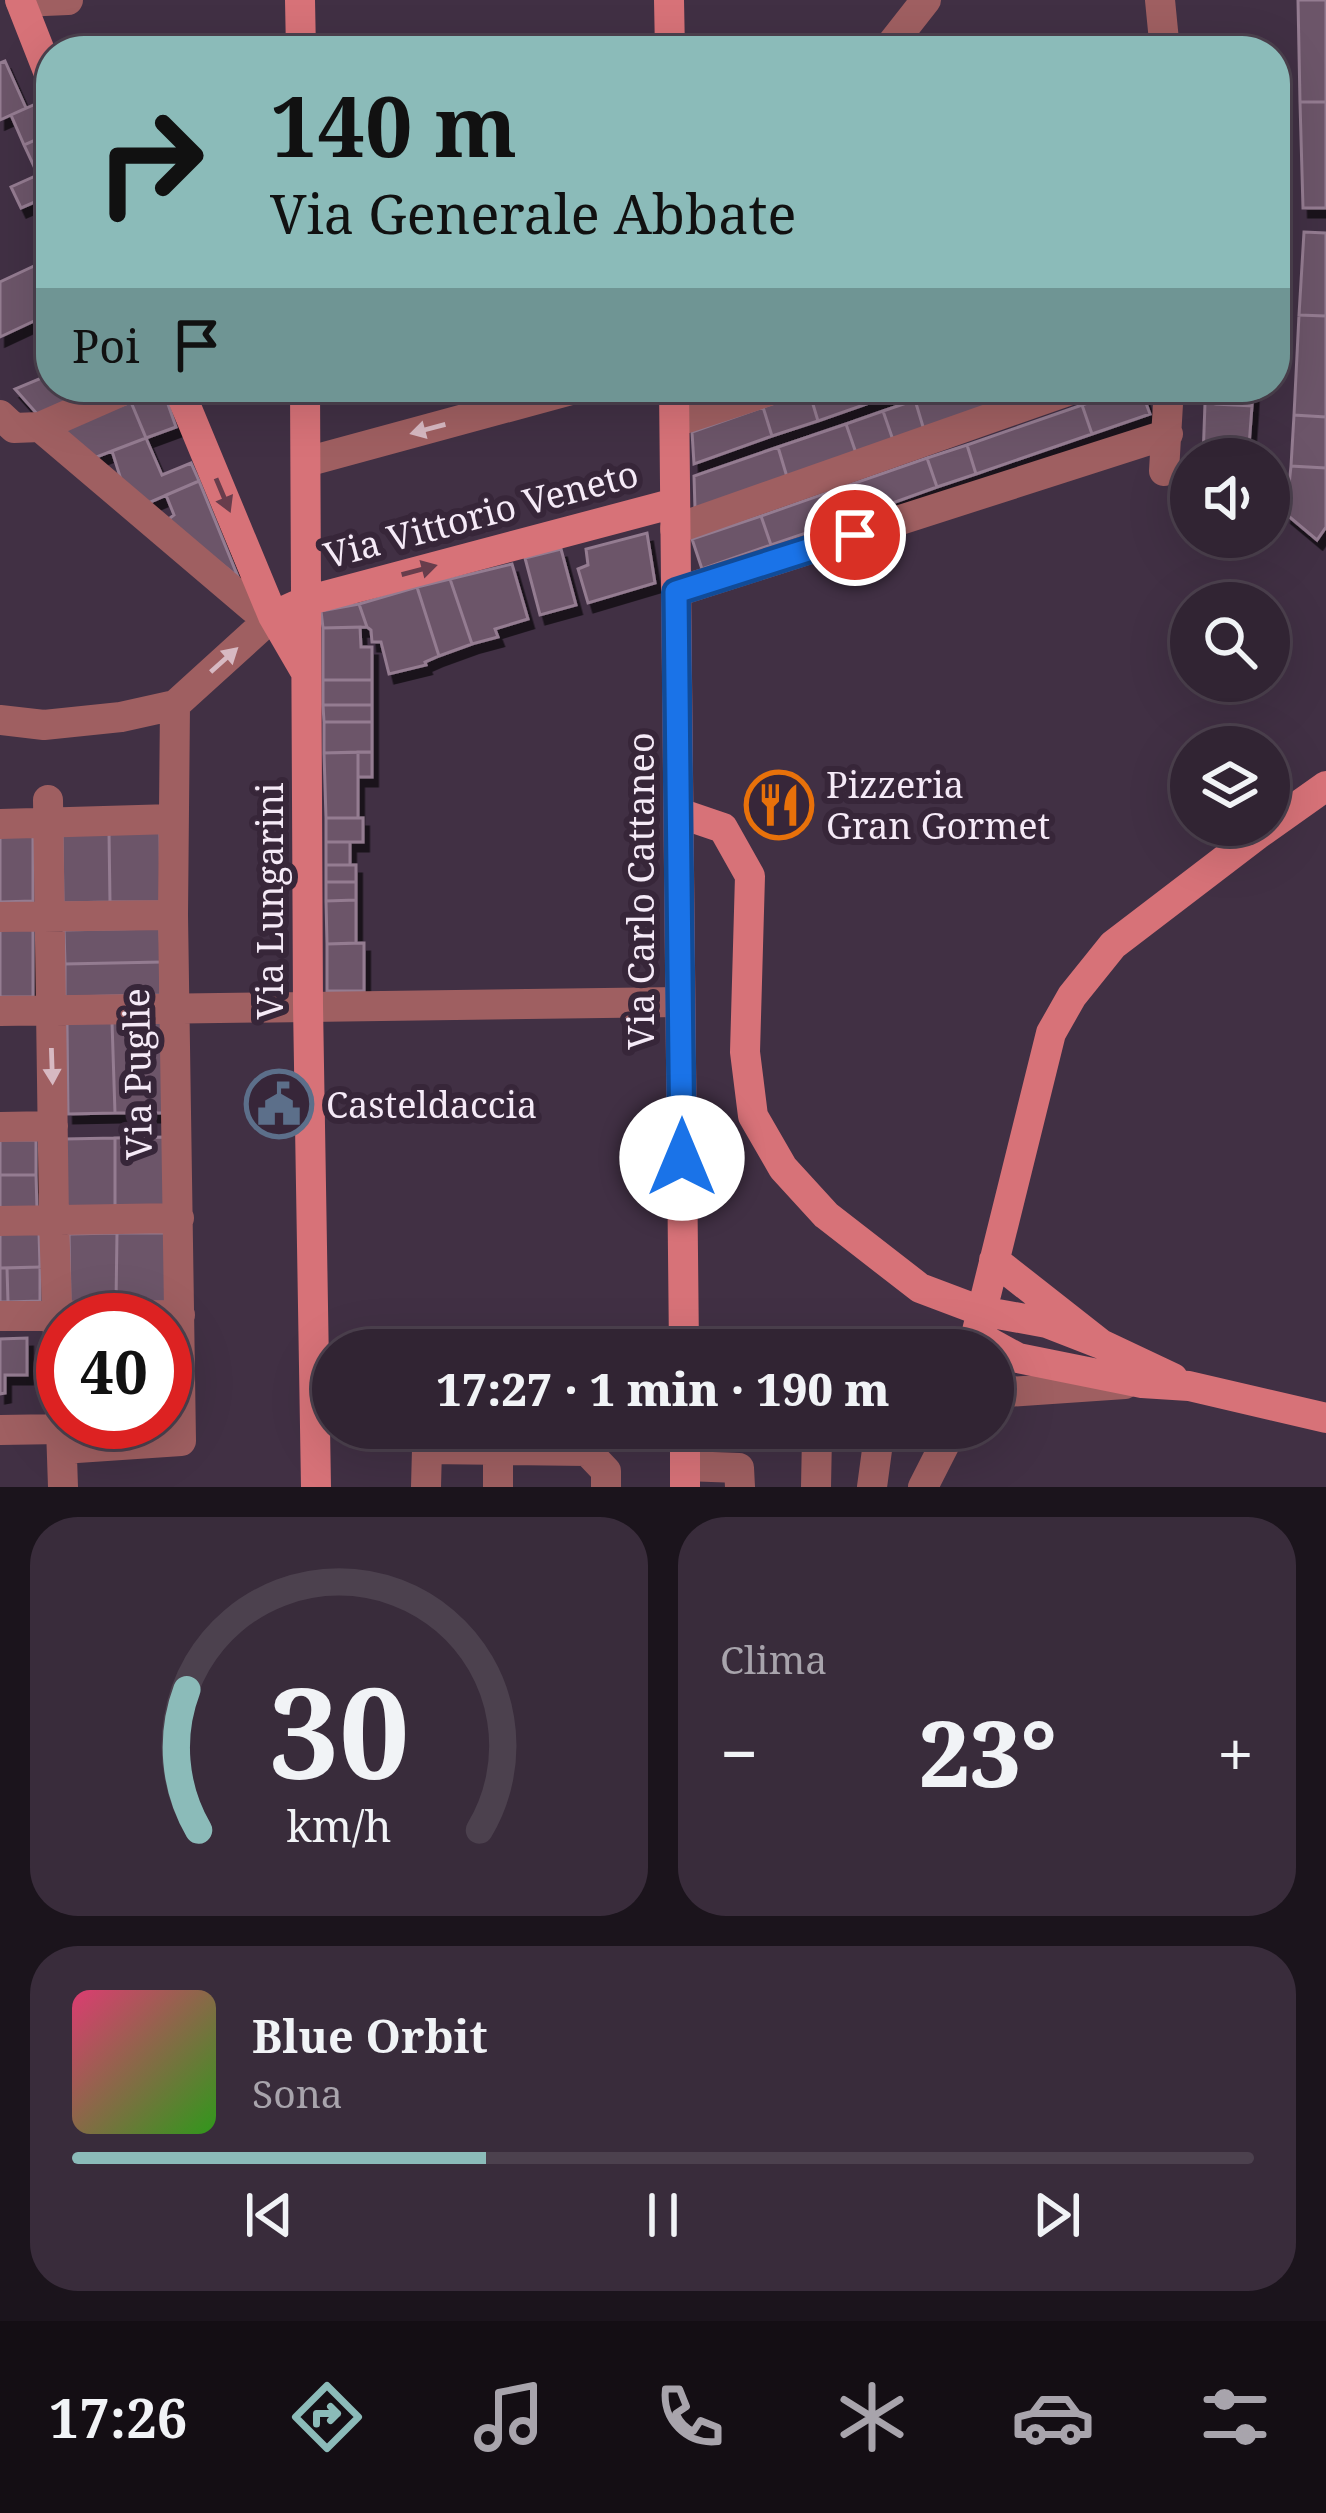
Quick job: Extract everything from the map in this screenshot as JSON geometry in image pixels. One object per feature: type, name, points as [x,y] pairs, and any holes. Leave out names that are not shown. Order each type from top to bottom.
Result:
[{"type":"street","points":[[36,41],[20,1],[68,0]]},
{"type":"street","points":[[300,0],[301,36]]},
{"type":"street","points":[[669,0],[670,36]]},
{"type":"street","points":[[898,36],[926,0]]},
{"type":"street","points":[[1160,0],[1164,36]]},
{"type":"street","points":[[0,415],[14,428],[40,427],[97,402]]},
{"type":"street","points":[[184,402],[273,616],[307,674]]},
{"type":"street","name":"Via Lungarini","points":[[305,402],[316,1487]]},
{"type":"street","points":[[306,462],[511,402]]},
{"type":"street","name":"Via Carlo Cattaneo","points":[[674,402],[684,1329]]},
{"type":"street","points":[[675,422],[736,402]]},
{"type":"street","points":[[675,516],[1032,402]]},
{"type":"street","points":[[1164,471],[1169,402]]},
{"type":"street","points":[[40,427],[253,608],[273,616]]},
{"type":"street","points":[[676,592],[1168,434]]},
{"type":"street","name":"Via Vittorio Veneto","points":[[273,616],[306,601],[675,516]]},
{"type":"street","points":[[0,720],[44,725],[121,717],[175,705],[273,616]]},
{"type":"street","name":"Via Puglie","points":[[175,705],[173,915],[180,1293]]},
{"type":"street","points":[[977,1329],[1052,1033],[1072,996],[1112,945],[1326,786]]},
{"type":"street","points":[[0,824],[48,812],[173,819]]},
{"type":"street","points":[[48,812],[58,1293]]},
{"type":"street","points":[[679,813],[723,828],[750,876],[745,1052],[753,1116],[783,1168],[826,1215],[972,1329]]},
{"type":"street","points":[[0,917],[173,915]]},
{"type":"street","points":[[0,1011],[680,1002]]},
{"type":"street","points":[[0,1127],[53,1126]]},
{"type":"street","points":[[0,1221],[179,1218]]},
{"type":"street","points":[[994,1259],[1101,1344]]},
{"type":"street","points":[[0,1316],[36,1316]]},
{"type":"street","points":[[1003,1329],[1047,1324],[1189,1386]]},
{"type":"street","points":[[1014,1356],[1142,1383]]},
{"type":"street","points":[[1014,1392],[1142,1383],[1189,1386],[1326,1418]]},
{"type":"street","points":[[0,1430],[36,1435]]},
{"type":"street","points":[[62,1449],[63,1487]]},
{"type":"street","points":[[426,1487],[427,1449],[587,1451],[605,1472],[606,1487]]},
{"type":"street","points":[[816,1487],[817,1449]]},
{"type":"street","points":[[872,1487],[877,1449]]},
{"type":"street","points":[[923,1487],[942,1449]]},
{"type":"street","points":[[498,1450],[498,1487]]},
{"type":"street","points":[[685,1477],[739,1468],[740,1487]]},
{"type":"building","points":[[1298,0],[1326,0],[1326,102],[1300,102]]},
{"type":"building","points":[[5,61],[26,108],[0,120],[0,63]]},
{"type":"building","points":[[1300,102],[1326,102],[1326,208],[1303,208]]},
{"type":"building","points":[[36,104],[36,140],[24,145],[11,115]]},
{"type":"building","points":[[36,140],[36,171],[24,145]]},
{"type":"building","points":[[36,176],[36,202],[21,208],[11,187]]},
{"type":"building","points":[[1304,232],[1326,233],[1326,316],[1299,315]]},
{"type":"building","points":[[36,265],[36,320],[0,337],[0,282]]},
{"type":"building","points":[[1299,315],[1326,316],[1326,417],[1294,415]]},
{"type":"building","points":[[36,380],[36,402],[67,402],[38,415],[15,389]]},
{"type":"building","points":[[131,402],[167,402],[176,427],[146,438]]},
{"type":"building","points":[[131,402],[146,438],[94,458],[59,428]]},
{"type":"building","points":[[812,402],[872,402],[818,421]]},
{"type":"building","points":[[812,402],[818,421],[772,436],[763,407]]},
{"type":"building","points":[[916,402],[994,402],[995,405],[924,430]]},
{"type":"building","points":[[916,402],[924,430],[893,440],[883,411]]},
{"type":"building","points":[[1146,402],[1150,414],[1092,434],[1082,405]]},
{"type":"building","points":[[1216,402],[1252,402],[1252,406]]},
{"type":"building","points":[[1205,403],[1252,406],[1250,438],[1204,438]]},
{"type":"building","points":[[1082,405],[1092,434],[976,474],[967,445]]},
{"type":"building","points":[[763,407],[772,436],[694,464],[692,432]]},
{"type":"building","points":[[883,411],[893,440],[856,453],[846,424]]},
{"type":"building","points":[[1294,415],[1326,417],[1326,468],[1291,466]]},
{"type":"building","points":[[846,424],[856,453],[787,477],[778,447]]},
{"type":"building","points":[[146,438],[162,475],[191,463],[199,481],[146,504],[122,483],[112,451]]},
{"type":"building","points":[[967,445],[976,474],[937,487],[927,458]]},
{"type":"building","points":[[778,447],[787,477],[695,509],[694,476]]},
{"type":"building","points":[[927,458],[937,487],[862,514],[852,484]]},
{"type":"building","points":[[1291,466],[1326,468],[1326,527],[1317,540],[1290,517]]},
{"type":"building","points":[[199,481],[238,577],[166,521],[174,515],[166,495]]},
{"type":"building","points":[[852,484],[862,514],[771,545],[761,516]]},
{"type":"building","points":[[761,516],[771,545],[702,569],[692,539]]},
{"type":"building","points":[[647,533],[655,583],[588,603],[578,569],[588,565],[586,549]]},
{"type":"building","points":[[561,549],[576,605],[540,615],[525,558]]},
{"type":"building","points":[[512,564],[528,619],[495,629],[498,637],[472,644],[450,579]]},
{"type":"building","points":[[450,579],[472,644],[439,656],[417,587]]},
{"type":"building","points":[[417,587],[439,656],[426,665],[389,674],[381,642],[372,642],[359,604]]},
{"type":"building","points":[[359,604],[367,627],[323,628],[321,611]]},
{"type":"building","points":[[360,627],[361,647],[372,647],[372,680],[323,680],[323,628]]},
{"type":"building","points":[[323,680],[372,680],[372,705],[323,705]]},
{"type":"building","points":[[323,705],[372,705],[372,722],[324,722]]},
{"type":"building","points":[[324,722],[372,722],[372,752],[324,753]]},
{"type":"building","points":[[358,752],[372,752],[372,777],[358,777]]},
{"type":"building","points":[[358,752],[358,818],[326,818],[324,753]]},
{"type":"building","points":[[326,818],[363,818],[363,842],[326,842]]},
{"type":"building","points":[[109,832],[110,902],[63,903],[62,833]]},
{"type":"building","points":[[109,832],[160,832],[161,902],[110,902]]},
{"type":"building","points":[[33,833],[33,901],[0,902],[0,834]]},
{"type":"building","points":[[326,842],[350,842],[350,865],[326,865]]},
{"type":"building","points":[[326,865],[356,865],[356,882],[326,882]]},
{"type":"building","points":[[326,882],[356,882],[356,900],[326,901]]},
{"type":"building","points":[[356,900],[356,943],[327,944],[326,901]]},
{"type":"building","points":[[0,927],[33,927],[33,997],[0,997]]},
{"type":"building","points":[[160,928],[161,962],[65,964],[64,930]]},
{"type":"building","points":[[364,943],[364,991],[327,991],[327,944]]},
{"type":"building","points":[[161,962],[161,995],[65,997],[65,964]]},
{"type":"building","points":[[163,1021],[164,1113],[115,1113],[112,1022]]},
{"type":"building","points":[[112,1022],[115,1113],[68,1114],[67,1023]]},
{"type":"building","points":[[165,1137],[166,1208],[115,1209],[115,1138]]},
{"type":"building","points":[[115,1138],[115,1209],[66,1210],[65,1139]]},
{"type":"building","points":[[0,1140],[36,1140],[36,1175],[0,1175]]},
{"type":"building","points":[[0,1175],[36,1175],[37,1209],[0,1209]]},
{"type":"building","points":[[39,1232],[40,1267],[0,1268],[0,1233]]},
{"type":"building","points":[[117,1233],[116,1293],[70,1293],[69,1234]]},
{"type":"building","points":[[117,1233],[166,1233],[167,1293],[116,1293]]},
{"type":"building","points":[[40,1267],[36,1301],[8,1302],[7,1268]]},
{"type":"building","points":[[0,1268],[7,1268],[8,1302],[0,1302]]},
{"type":"building","points":[[27,1338],[27,1375],[5,1375],[5,1393],[0,1394],[0,1339]]},
{"type":"place","name":"Pizzeria Gran Gormet","points":[[779,805]]},
{"type":"place","name":"Casteldaccia","points":[[279,1104]]},
{"type":"route","points":[[682,1158],[676,592],[855,535]]}]
